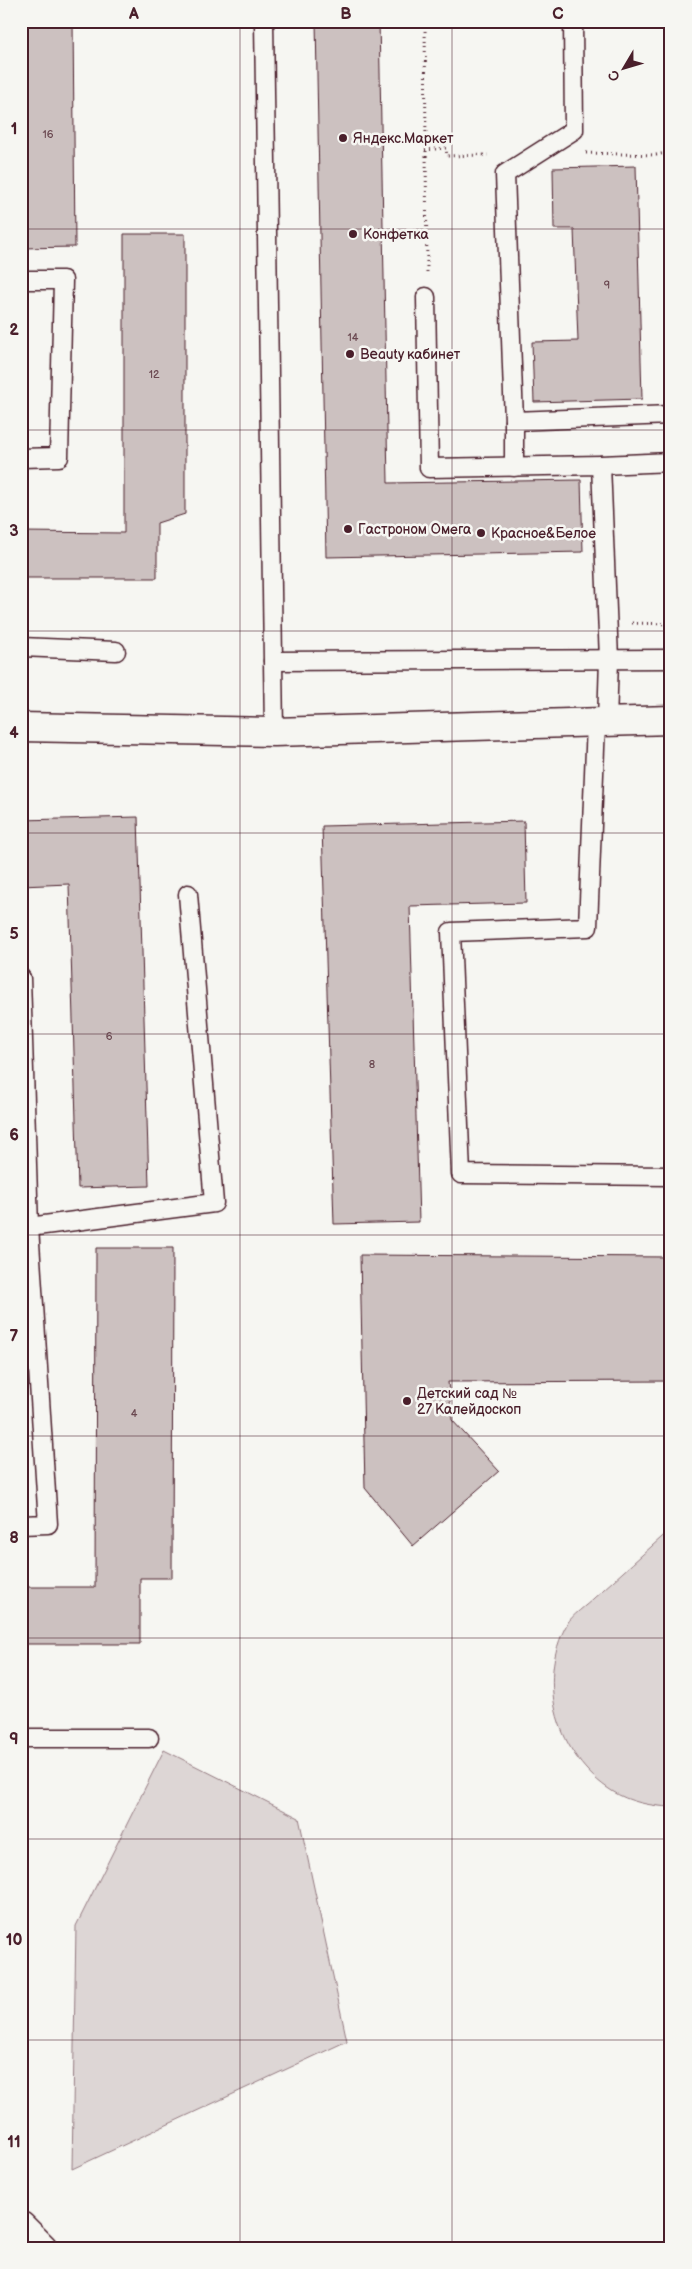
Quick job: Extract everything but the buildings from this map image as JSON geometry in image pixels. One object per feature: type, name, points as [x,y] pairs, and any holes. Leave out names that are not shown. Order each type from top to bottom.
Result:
[{"type":"street","points":[[21,727],[274,732],[671,720]]},
{"type":"street","points":[[21,2226],[43,2248]]},
{"type":"lane","points":[[264,21],[274,732]]},
{"type":"lane","points":[[514,467],[505,174],[574,130],[573,21]]},
{"type":"lane","points":[[21,280],[64,280],[59,457],[21,458]]},
{"type":"lane","points":[[427,289],[429,468],[671,462]]},
{"type":"lane","points":[[514,421],[671,416]]},
{"type":"lane","points":[[601,465],[609,660],[601,723],[588,927],[451,932],[461,1174],[671,1176]]},
{"type":"lane","points":[[21,647],[116,651]]},
{"type":"lane","points":[[273,661],[671,659]]},
{"type":"lane","points":[[25,1228],[214,1203],[188,894]]},
{"type":"lane","points":[[21,978],[25,1228],[48,1524],[21,1525]]},
{"type":"lane","points":[[21,1738],[150,1738]]},
{"type":"path","points":[[425,21],[427,289]]},
{"type":"path","points":[[426,150],[446,148],[447,156],[477,155]]},
{"type":"path","points":[[581,153],[656,155],[671,152]]},
{"type":"path","points":[[628,621],[634,624],[671,624]]},
{"type":"shaded area","points":[[671,1529],[671,1807],[640,1803],[619,1795],[593,1776],[578,1759],[566,1739],[557,1716],[553,1693],[553,1670],[558,1646],[569,1621]]},
{"type":"shaded area","points":[[164,1750],[299,1818],[347,2041],[72,2169],[76,1926]]},
{"type":"place","name":"Яндекс.Маркет","points":[[343,138]]},
{"type":"place","name":"Конфетка","points":[[353,234]]},
{"type":"place","name":"Beauty кабинет","points":[[350,354]]},
{"type":"place","name":"Гастроном Омега","points":[[348,529]]},
{"type":"place","name":"Красное&Белое","points":[[481,533]]},
{"type":"place","name":"Детский сад № 27 Калейдоскоп","points":[[407,1401]]}]
